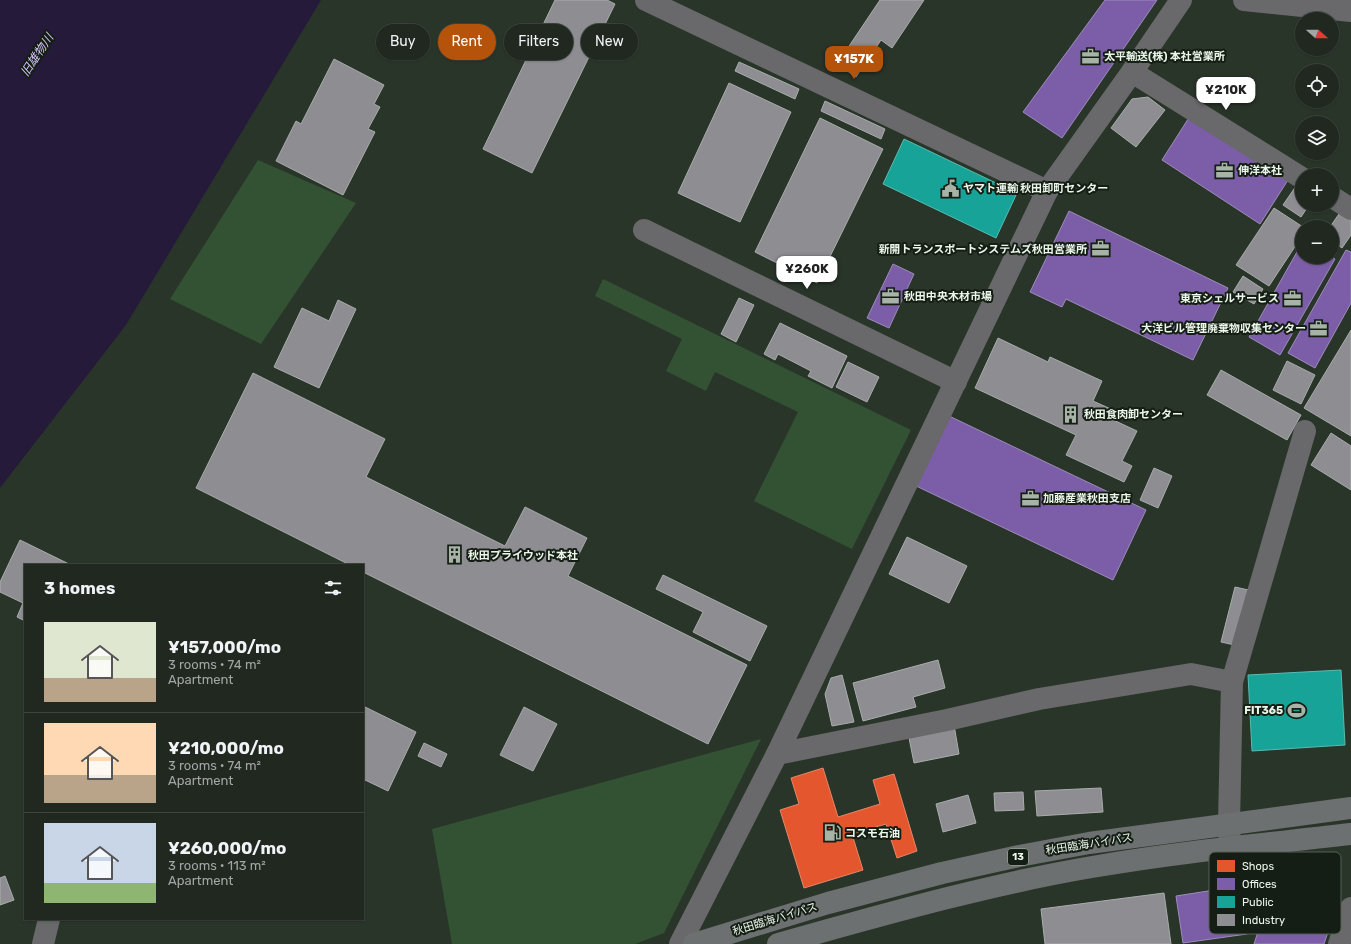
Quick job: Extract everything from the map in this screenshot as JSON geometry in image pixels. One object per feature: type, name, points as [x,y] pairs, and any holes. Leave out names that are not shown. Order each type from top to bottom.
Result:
[{"type":"highway","name":"秋田臨海バイパス","points":[[694,944],[828,903],[942,873],[1089,843],[1351,808]]},
{"type":"highway","name":"秋田臨海バイパス","points":[[778,944],[1002,885],[1092,867],[1185,853],[1351,834]]},
{"type":"street","points":[[646,0],[1047,191]]},
{"type":"street","points":[[680,944],[777,754],[1047,191],[1132,72],[1181,0]]},
{"type":"street","points":[[1244,0],[1351,11]]},
{"type":"street","points":[[1132,72],[1295,174]]},
{"type":"street","points":[[1339,201],[1351,209]]},
{"type":"street","points":[[644,230],[956,382]]},
{"type":"street","points":[[1230,848],[1229,824],[1232,682],[1305,431]]},
{"type":"street","points":[[777,754],[947,720],[1039,699],[1191,674],[1232,682]]},
{"type":"street","points":[[1339,944],[1351,908]]},
{"type":"street","points":[[43,944],[49,920]]},
{"type":"green space","points":[[258,160],[356,203],[261,344],[170,299]]},
{"type":"green space","points":[[603,279],[911,430],[852,549],[754,501],[798,412],[715,372],[706,391],[666,371],[682,339],[595,296]]},
{"type":"green space","points":[[761,739],[664,933],[635,944],[452,944],[432,829]]},
{"type":"water","name":"旧雄物川","points":[[0,0],[321,0],[126,325],[0,488]]},
{"type":"building: Shops","points":[[823,768],[838,817],[880,804],[873,780],[894,774],[917,851],[897,858],[886,824],[852,834],[863,870],[804,888],[780,810],[799,804],[791,778]]},
{"type":"building: Offices","name":"太平輸送(株) 本社営業所","points":[[1105,0],[1157,0],[1062,138],[1023,112]]},
{"type":"building: Offices","name":"伸洋本社","points":[[1190,116],[1288,180],[1260,224],[1162,160]]},
{"type":"building: Offices","name":"新開トランスポートシステムズ秋田営業所","points":[[1069,211],[1228,288],[1193,360],[1066,299],[1062,307],[1030,292]]},
{"type":"building: Offices","name":"大洋ビル管理廃棄物収集センター","points":[[1346,250],[1351,252],[1351,303],[1315,368],[1288,353]]},
{"type":"building: Offices","name":"東京シェルサービス","points":[[1295,255],[1295,264],[1332,264],[1280,355],[1249,337]]},
{"type":"building: Offices","name":"秋田中央木材市場","points":[[893,264],[914,274],[889,328],[867,318]]},
{"type":"building: Offices","name":"加藤産業秋田支店","points":[[947,415],[1146,510],[1113,580],[914,485]]},
{"type":"building: Offices","points":[[1209,891],[1209,934],[1247,934],[1183,943],[1176,896]]},
{"type":"building: Offices","points":[[1257,934],[1327,934],[1324,944],[1254,944]]},
{"type":"building: Public","name":"ヤマト運輸 秋田卸町センター","points":[[904,139],[1017,193],[996,238],[883,184]]},
{"type":"building: Public","name":"FIT365","points":[[1341,670],[1345,745],[1252,751],[1248,675]]},
{"type":"building: Industry","points":[[555,0],[607,0],[615,4],[605,24],[581,24],[581,60],[587,60],[532,173],[483,149],[526,60],[573,60],[573,24],[543,24]]},
{"type":"building: Industry","points":[[880,0],[924,0],[892,48],[881,40],[856,77],[837,64]]},
{"type":"building: Industry","points":[[334,59],[384,85],[374,104],[380,107],[368,129],[375,132],[343,195],[276,161],[296,121],[301,124]]},
{"type":"building: Industry","points":[[739,62],[799,89],[795,99],[735,71]]},
{"type":"building: Industry","points":[[729,83],[791,112],[740,222],[678,193]]},
{"type":"building: Industry","points":[[1148,97],[1165,110],[1136,147],[1111,128],[1132,99]]},
{"type":"building: Industry","points":[[825,101],[885,129],[881,139],[821,111]]},
{"type":"building: Industry","points":[[820,118],[883,149],[817,283],[755,252]]},
{"type":"building: Industry","points":[[1295,187],[1295,212],[1304,212],[1301,217],[1283,205]]},
{"type":"building: Industry","points":[[1274,208],[1295,222],[1295,247],[1269,286],[1236,265]]},
{"type":"building: Industry","points":[[1341,211],[1351,218],[1351,235],[1342,248],[1339,246],[1339,220],[1335,220]]},
{"type":"building: Industry","points":[[1243,276],[1263,289],[1254,304],[1233,292]]},
{"type":"building: Industry","points":[[739,298],[754,305],[736,342],[721,334]]},
{"type":"building: Industry","points":[[338,300],[356,309],[319,388],[274,367],[302,308],[329,321]]},
{"type":"building: Industry","points":[[780,323],[847,356],[832,388],[808,376],[811,371],[778,354],[775,360],[764,354]]},
{"type":"building: Industry","points":[[1351,330],[1351,436],[1304,408]]},
{"type":"building: Industry","name":"秋田食肉卸センター","points":[[998,338],[1048,362],[1050,357],[1102,381],[1093,401],[1113,410],[1109,418],[1137,431],[1122,461],[1132,466],[1124,482],[1066,455],[1076,435],[975,388]]},
{"type":"building: Industry","points":[[1287,361],[1315,375],[1301,404],[1273,390]]},
{"type":"building: Industry","points":[[848,362],[879,377],[867,402],[836,387]]},
{"type":"building: Industry","points":[[1221,370],[1301,415],[1287,440],[1207,395]]},
{"type":"building: Industry","name":"秋田プライウッド本社","points":[[253,373],[385,439],[366,477],[505,546],[525,507],[587,538],[568,576],[747,665],[708,744],[364,572],[364,564],[348,564],[196,488]]},
{"type":"building: Industry","points":[[1331,433],[1351,446],[1351,490],[1311,465]]},
{"type":"building: Industry","points":[[1154,468],[1172,476],[1158,508],[1140,500]]},
{"type":"building: Industry","points":[[907,537],[967,566],[949,603],[889,574]]},
{"type":"building: Industry","points":[[20,540],[69,564],[24,564],[24,620],[17,617],[23,603],[0,592],[0,582]]},
{"type":"building: Industry","points":[[663,575],[767,626],[750,661],[693,632],[703,612],[656,589]]},
{"type":"building: Industry","points":[[1235,587],[1253,591],[1239,646],[1221,642]]},
{"type":"building: Industry","points":[[938,660],[945,688],[913,697],[916,707],[863,721],[853,683]]},
{"type":"building: Industry","points":[[842,675],[854,722],[832,726],[825,694],[831,678]]},
{"type":"building: Industry","points":[[364,706],[416,732],[388,791],[364,779]]},
{"type":"building: Industry","points":[[524,707],[557,724],[533,771],[500,755]]},
{"type":"building: Industry","points":[[954,725],[959,754],[914,763],[908,733]]},
{"type":"building: Industry","points":[[424,743],[447,754],[441,767],[418,756]]},
{"type":"building: Industry","points":[[1101,788],[1103,812],[1037,816],[1035,791]]},
{"type":"building: Industry","points":[[1023,792],[1024,810],[995,811],[994,793]]},
{"type":"building: Industry","points":[[968,795],[976,823],[943,832],[936,804]]},
{"type":"building: Industry","points":[[5,876],[14,900],[0,905],[0,878]]},
{"type":"building: Industry","points":[[1164,893],[1171,944],[1045,944],[1041,909]]},
{"type":"place","name":"太平輸送(株) 本社営業所","points":[[1091,56]]},
{"type":"place","name":"伸洋本社","points":[[1225,170]]},
{"type":"place","name":"ヤマト運輸 秋田卸町センター","points":[[950,188]]},
{"type":"place","name":"新開トランスポートシステムズ秋田営業所","points":[[1100,249]]},
{"type":"place","name":"秋田中央木材市場","points":[[891,296]]},
{"type":"place","name":"東京シェルサービス","points":[[1292,298]]},
{"type":"place","name":"大洋ビル管理廃棄物収集センター","points":[[1319,328]]},
{"type":"place","name":"秋田食肉卸センター","points":[[1071,414]]},
{"type":"place","name":"加藤産業秋田支店","points":[[1030,498]]},
{"type":"place","name":"秋田プライウッド本社","points":[[455,555]]},
{"type":"place","name":"FIT365","points":[[1296,710]]},
{"type":"place","name":"コスモ石油","points":[[832,833]]}]
